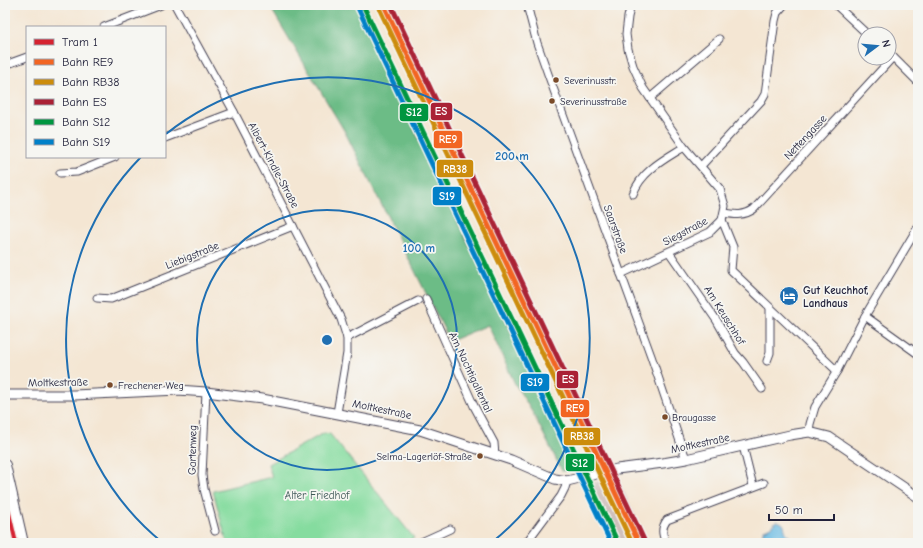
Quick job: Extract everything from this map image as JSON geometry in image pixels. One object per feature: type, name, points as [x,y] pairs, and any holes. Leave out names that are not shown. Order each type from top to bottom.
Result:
[{"type":"main road","points":[[5,465],[23,543]]},
{"type":"street","points":[[107,26],[161,5]]},
{"type":"street","name":"Albert-Kindle-Straße","points":[[175,5],[234,112],[341,319],[347,338],[347,353],[337,413]]},
{"type":"street","name":"Saarstraße","points":[[527,5],[546,68],[651,356],[686,459]]},
{"type":"street","points":[[631,5],[626,34],[628,49],[633,66],[643,88],[684,147],[720,189],[725,206],[723,216],[733,247],[731,270],[837,371]]},
{"type":"street","points":[[701,166],[761,101],[765,94],[775,21],[777,13],[784,5]]},
{"type":"street","points":[[836,5],[858,26]]},
{"type":"street","points":[[650,98],[719,39]]},
{"type":"street","points":[[5,65],[26,57]]},
{"type":"street","points":[[897,61],[918,82]]},
{"type":"street","name":"Nettengasse","points":[[723,216],[747,214],[754,209],[881,66]]},
{"type":"street","points":[[166,138],[234,112]]},
{"type":"street","points":[[633,194],[637,183],[643,176],[684,147]]},
{"type":"street","points":[[60,173],[76,172],[112,158]]},
{"type":"street","name":"Siegstraße","points":[[621,274],[710,232],[723,216]]},
{"type":"street","name":"Liebigstraße","points":[[97,298],[111,299],[293,226]]},
{"type":"street","points":[[809,432],[815,407],[837,371],[865,316],[918,227]]},
{"type":"street","name":"Am Keuschhof","points":[[669,252],[717,321],[735,353],[762,390]]},
{"type":"street","name":"Am Nachtigallental","points":[[426,299],[474,406],[494,443],[494,455]]},
{"type":"street","points":[[347,338],[418,301]]},
{"type":"street","points":[[767,361],[770,353],[770,308]]},
{"type":"street","points":[[865,316],[918,354]]},
{"type":"street","name":"Moltkestraße","points":[[5,395],[74,395],[151,390],[178,390],[262,399],[420,430],[511,460],[555,479],[567,480],[617,469],[686,459],[809,432],[829,437],[918,497]]},
{"type":"street","name":"Gartenweg","points":[[206,392],[202,475],[204,489],[216,531]]},
{"type":"street","name":"Moltkestraße","points":[[743,446],[753,486]]},
{"type":"street","points":[[526,543],[561,496],[567,480]]},
{"type":"street","points":[[666,543],[662,530],[663,525],[667,520],[764,483]]},
{"type":"street","points":[[419,543],[450,530]]},
{"type":"shaded area","points":[[616,475],[648,543],[611,543],[585,486]]},
{"type":"green space","points":[[269,5],[356,5],[451,208],[577,466],[569,470],[562,471],[534,415],[515,384],[488,325],[450,341],[345,132]]},
{"type":"green space","name":"Alter Friedhof","points":[[324,433],[330,434],[414,538],[404,543],[227,543],[213,491],[272,477],[268,464]]},
{"type":"water","points":[[776,521],[782,523],[786,533],[799,543],[762,543],[761,538],[764,530],[772,527]]},
{"type":"tram line","name":"1","points":[[5,496],[16,543]]},
{"type":"rail line","name":"S12","points":[[363,5],[618,543]]},
{"type":"rail line","name":"RE9","points":[[384,5],[639,543]]},
{"type":"rail line","name":"ES","points":[[391,5],[644,540]]},
{"type":"rail line","name":"S19","points":[[358,8],[611,543]]},
{"type":"rail line","name":"RB38","points":[[379,8],[632,543]]},
{"type":"place","name":"Severinusstr.","points":[[556,80]]},
{"type":"place","name":"Severinusstraße","points":[[552,101]]},
{"type":"place","name":"Gut Keuchhof, Landhaus","points":[[789,296]]},
{"type":"place","name":"Frechener Weg","points":[[110,385]]},
{"type":"place","name":"Braugasse","points":[[665,417]]},
{"type":"place","name":"Selma-Lagerlöf-Straße","points":[[480,456]]}]
